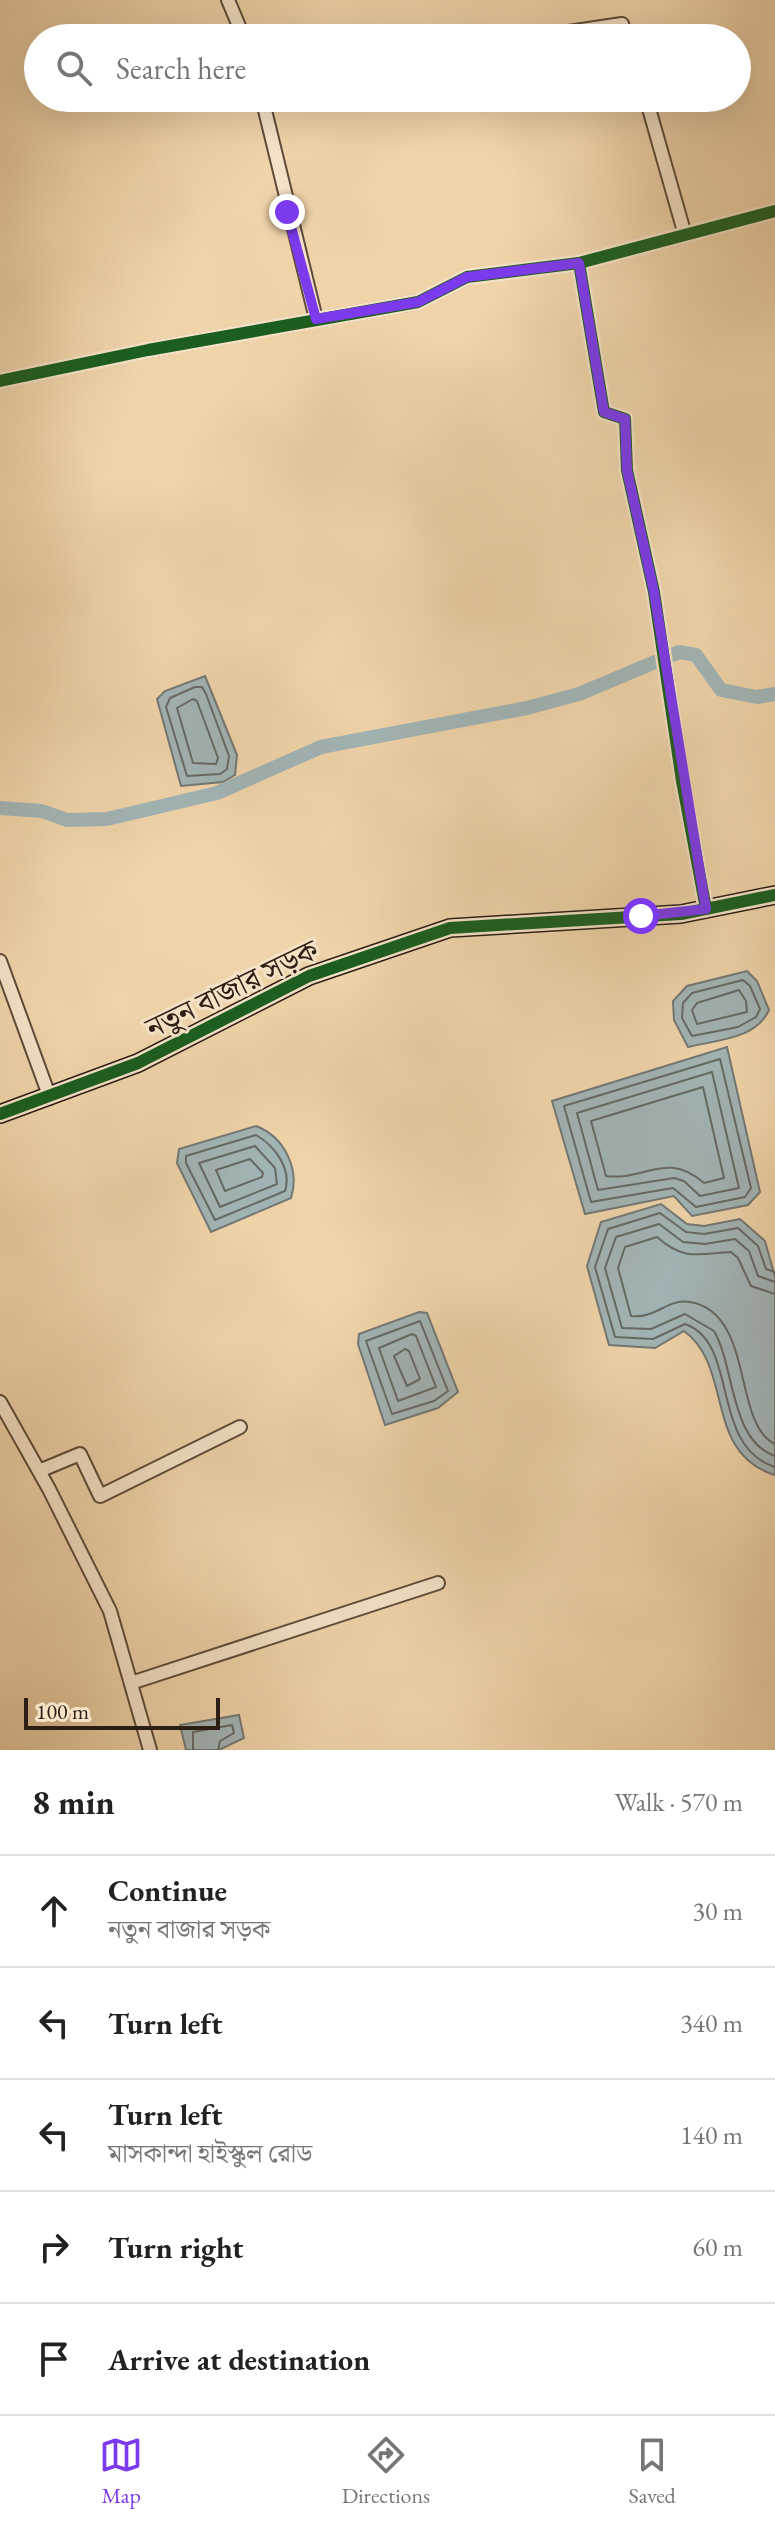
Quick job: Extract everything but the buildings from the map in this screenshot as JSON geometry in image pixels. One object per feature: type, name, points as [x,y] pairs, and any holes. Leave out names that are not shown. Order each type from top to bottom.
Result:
[{"type":"street","points":[[228,0],[238,24]]},
{"type":"street","points":[[265,112],[316,319]]},
{"type":"street","points":[[650,112],[685,235]]},
{"type":"street","points":[[0,381],[418,302],[467,277],[579,263],[775,211]]},
{"type":"street","points":[[579,263],[604,412],[625,419],[627,470],[658,616],[664,668],[706,909]]},
{"type":"street","name":"নতুন বাজার সড়ক","points":[[0,1114],[138,1063],[309,976],[450,928],[481,924],[564,923],[706,909],[775,895]]},
{"type":"street","points":[[0,961],[50,1098]]},
{"type":"street","points":[[0,1402],[110,1611],[150,1750]]},
{"type":"street","points":[[39,1471],[80,1454],[100,1496],[240,1427]]},
{"type":"street","points":[[131,1683],[438,1583]]},
{"type":"water","points":[[205,676],[237,755],[235,775],[223,782],[181,786],[157,699],[165,691]]},
{"type":"water","points":[[747,971],[757,981],[769,1010],[763,1020],[734,1037],[688,1047],[674,1020],[673,1001],[687,986]]},
{"type":"water","points":[[727,1047],[760,1192],[748,1205],[692,1216],[674,1196],[585,1214],[552,1101]]},
{"type":"water","points":[[256,1126],[275,1138],[288,1156],[293,1176],[291,1198],[211,1232],[177,1163],[179,1149]]},
{"type":"water","points":[[661,1204],[687,1224],[704,1226],[740,1219],[765,1241],[775,1277],[775,1475],[752,1464],[737,1448],[709,1366],[699,1347],[684,1331],[655,1348],[609,1345],[587,1266],[601,1222]]},
{"type":"water","points":[[419,1312],[427,1313],[458,1392],[438,1408],[385,1425],[358,1344],[359,1334]]},
{"type":"water","points":[[239,1715],[244,1738],[219,1750],[186,1750],[180,1725]]},
{"type":"waterway","points":[[0,808],[42,811],[67,820],[107,819],[217,793],[321,747],[527,708],[579,694],[679,652],[696,655],[721,690],[757,697],[775,694]]},
{"type":"cycle path","points":[[0,381],[148,350],[418,302],[467,277],[579,263],[775,211]]},
{"type":"cycle path","points":[[579,263],[604,412],[625,419],[627,470],[654,592],[682,781],[706,909]]},
{"type":"cycle path","points":[[0,1114],[138,1063],[309,976],[450,928],[681,914],[775,895]]},
{"type":"route","points":[[287,212],[316,319],[418,302],[467,277],[579,263],[604,412],[625,419],[627,470],[654,592],[664,668],[680,748],[682,781],[706,909],[641,916]]}]
